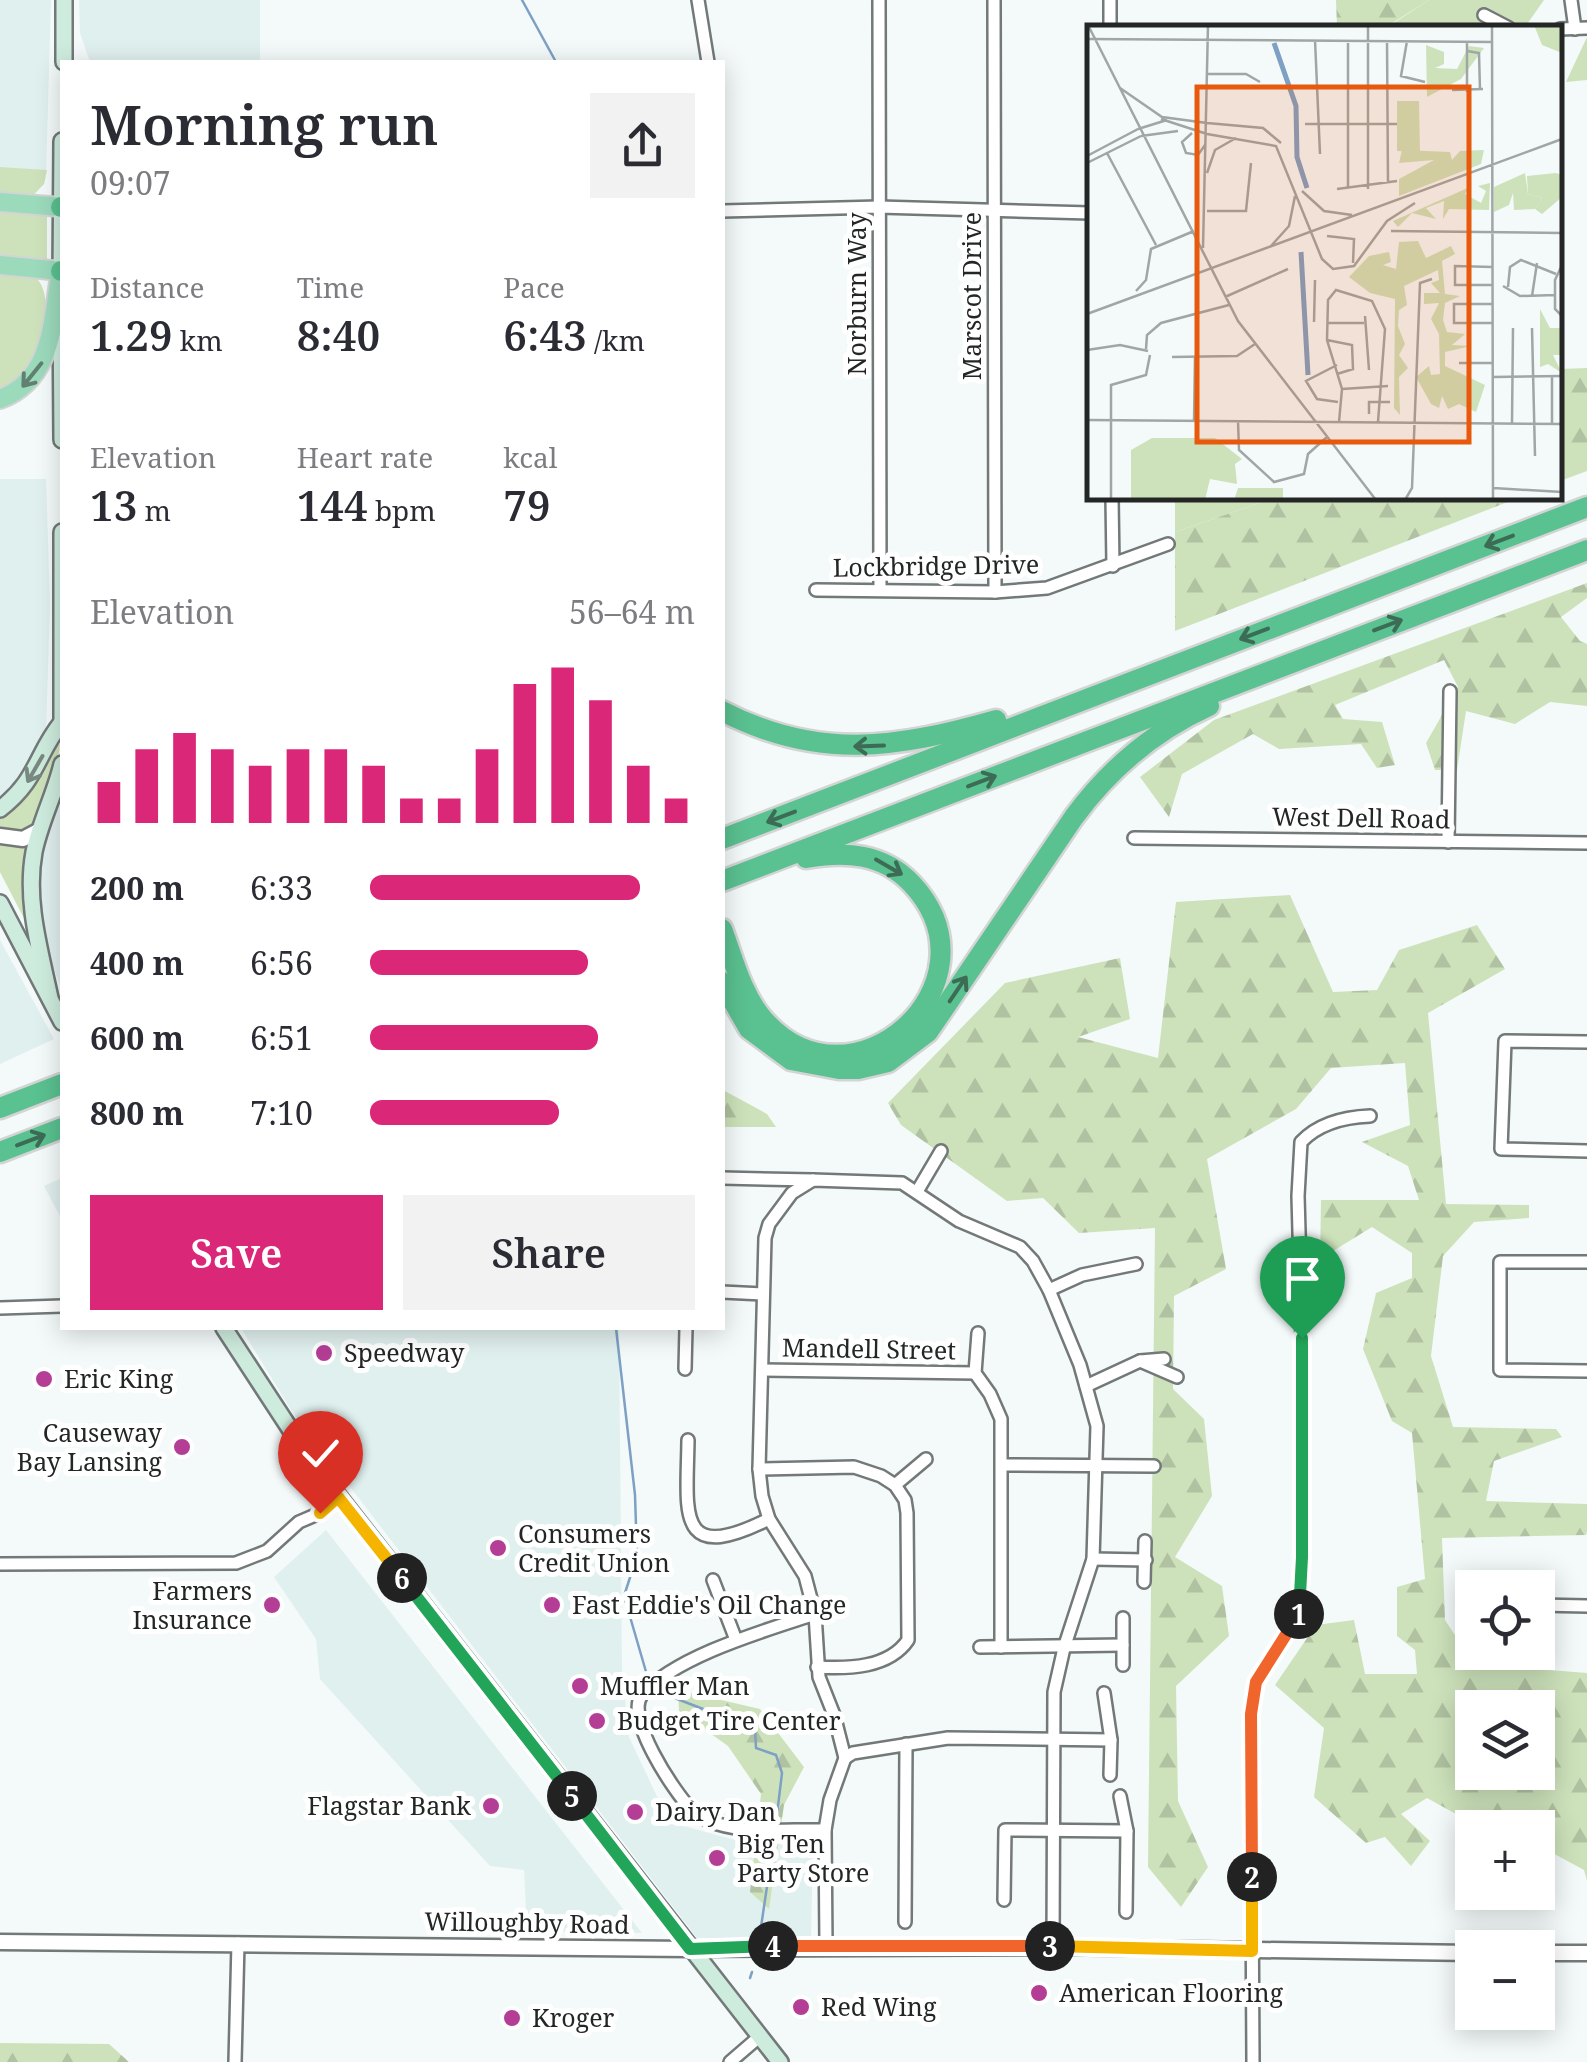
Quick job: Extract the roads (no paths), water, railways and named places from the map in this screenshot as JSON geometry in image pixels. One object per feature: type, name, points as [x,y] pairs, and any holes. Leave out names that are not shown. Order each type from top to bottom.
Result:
[{"type":"highway","points":[[725,838],[1587,507]]},
{"type":"highway","points":[[725,880],[1587,550]]},
{"type":"highway","points":[[725,711],[755,726],[798,739],[882,746],[956,732],[1198,656]]},
{"type":"highway","points":[[725,987],[749,1029],[790,1060],[840,1069],[888,1062],[928,1032],[1074,817],[1116,768],[1171,726],[1297,660]]},
{"type":"highway","points":[[725,936],[758,1012],[776,1032],[804,1048],[833,1054],[871,1049],[902,1032],[923,1008],[938,974],[939,940],[929,908],[901,874],[876,859],[848,854],[760,867]]},
{"type":"highway","points":[[0,1108],[60,1085]]},
{"type":"highway","points":[[0,1152],[60,1129]]},
{"type":"main road","points":[[64,0],[64,60]]},
{"type":"main road","points":[[0,202],[60,207]]},
{"type":"main road","points":[[0,265],[60,271]]},
{"type":"main road","points":[[0,398],[26,384],[40,366],[60,281]]},
{"type":"main road","points":[[0,809],[34,774],[50,737],[60,725]]},
{"type":"main road","points":[[50,998],[31,893],[34,854],[60,770]]},
{"type":"main road","points":[[0,903],[60,1018]]},
{"type":"main road","points":[[225,1330],[264,1393],[338,1497],[780,2062]]},
{"type":"street","points":[[698,0],[708,60]]},
{"type":"street","name":"Norburn Way","points":[[879,0],[880,588]]},
{"type":"street","name":"Marscot Drive","points":[[994,0],[994,592]]},
{"type":"street","points":[[1571,0],[1581,28]]},
{"type":"street","points":[[1484,15],[1503,25]]},
{"type":"street","points":[[725,212],[879,207],[1087,213]]},
{"type":"street","points":[[1112,500],[1113,566]]},
{"type":"street","name":"Lockbridge Drive","points":[[816,590],[994,592],[1047,588],[1168,544]]},
{"type":"street","points":[[1448,842],[1450,691]]},
{"type":"street","points":[[0,836],[23,839],[40,830]]},
{"type":"street","name":"West Dell Road","points":[[1134,838],[1587,843]]},
{"type":"street","points":[[1587,1042],[1505,1041],[1501,1149],[1587,1151]]},
{"type":"street","points":[[1252,2062],[1251,1714],[1260,1672],[1291,1632],[1301,1604],[1301,1142],[1311,1131],[1346,1118],[1370,1116]]},
{"type":"street","points":[[918,1190],[942,1151]]},
{"type":"street","points":[[725,1178],[889,1181],[918,1190],[959,1221],[1020,1247],[1033,1260],[1049,1290],[1086,1386],[1097,1426],[1098,1466],[1093,1560],[1054,1692],[1053,1946]]},
{"type":"street","points":[[812,1180],[792,1192],[769,1224],[765,1238],[760,1468],[762,1496],[770,1519],[805,1576],[815,1614],[817,1668],[845,1758],[830,1800],[825,1830],[826,1946]]},
{"type":"street","points":[[1587,1262],[1500,1262],[1500,1370],[1587,1372]]},
{"type":"street","points":[[1049,1290],[1082,1275],[1136,1264]]},
{"type":"street","points":[[725,1292],[763,1294]]},
{"type":"street","points":[[0,1308],[60,1306]]},
{"type":"street","points":[[685,1369],[686,1330]]},
{"type":"street","points":[[978,1333],[974,1373],[990,1394],[1001,1419],[1001,1647]]},
{"type":"street","points":[[1086,1386],[1140,1361],[1164,1359]]},
{"type":"street","points":[[1140,1361],[1177,1377]]},
{"type":"street","name":"Mandell Street","points":[[763,1370],[974,1373]]},
{"type":"street","points":[[688,1440],[687,1505],[697,1531],[708,1536],[731,1537],[770,1519]]},
{"type":"street","points":[[894,1485],[926,1458]]},
{"type":"street","points":[[1003,1465],[1154,1466]]},
{"type":"street","points":[[760,1468],[854,1467],[894,1485],[904,1500],[908,1640],[899,1652],[873,1663],[817,1668]]},
{"type":"street","points":[[0,1564],[236,1562],[267,1552],[299,1522],[320,1513],[338,1497]]},
{"type":"street","points":[[1144,1582],[1145,1541]]},
{"type":"street","points":[[1093,1560],[1146,1560]]},
{"type":"street","points":[[712,1580],[736,1640]]},
{"type":"street","points":[[1555,1605],[1587,1606]]},
{"type":"street","points":[[815,1614],[736,1640],[686,1664],[644,1692],[636,1711],[647,1741],[688,1806],[700,1816],[734,1828],[825,1830]]},
{"type":"street","points":[[1123,1618],[1123,1665]]},
{"type":"street","points":[[980,1647],[1123,1645]]},
{"type":"street","points":[[1104,1693],[1111,1740],[1110,1775]]},
{"type":"street","points":[[845,1758],[853,1753],[906,1744],[963,1738],[1111,1740]]},
{"type":"street","points":[[906,1744],[906,1922]]},
{"type":"street","points":[[1120,1796],[1127,1831],[1126,1912]]},
{"type":"street","points":[[1004,1900],[1005,1830],[1127,1831]]},
{"type":"street","name":"Willoughby Road","points":[[0,1942],[690,1949],[1053,1946],[1455,1953]]},
{"type":"street","points":[[235,2062],[238,1943]]},
{"type":"street","points":[[1555,1953],[1587,1954]]},
{"type":"street","points":[[730,2062],[759,2037]]},
{"type":"waterway","points":[[522,0],[555,60]]},
{"type":"waterway","points":[[616,1330],[635,1495],[637,1556],[624,1596],[649,1682]]},
{"type":"waterway","points":[[659,1692],[755,1729],[756,1748],[776,1755],[782,1773],[776,1823]]},
{"type":"waterway","points":[[761,1927],[774,1839]]},
{"type":"waterway","points":[[750,1978],[752,1972]]},
{"type":"place","name":"Speedway","points":[[324,1353]]},
{"type":"place","name":"Eric King","points":[[44,1379]]},
{"type":"place","name":"Causeway Bay Lansing","points":[[182,1447]]},
{"type":"place","name":"Consumers Credit Union","points":[[498,1548]]},
{"type":"place","name":"Farmers Insurance","points":[[272,1605]]},
{"type":"place","name":"Fast Eddie's Oil Change","points":[[552,1605]]},
{"type":"place","name":"Muffler Man","points":[[580,1686]]},
{"type":"place","name":"Budget Tire Center","points":[[597,1721]]},
{"type":"place","name":"Flagstar Bank","points":[[491,1806]]},
{"type":"place","name":"Dairy Dan","points":[[635,1812]]},
{"type":"place","name":"Big Ten Party Store","points":[[717,1858]]},
{"type":"place","name":"American Flooring","points":[[1039,1993]]},
{"type":"place","name":"Red Wing","points":[[801,2007]]},
{"type":"place","name":"Kroger","points":[[512,2018]]}]
